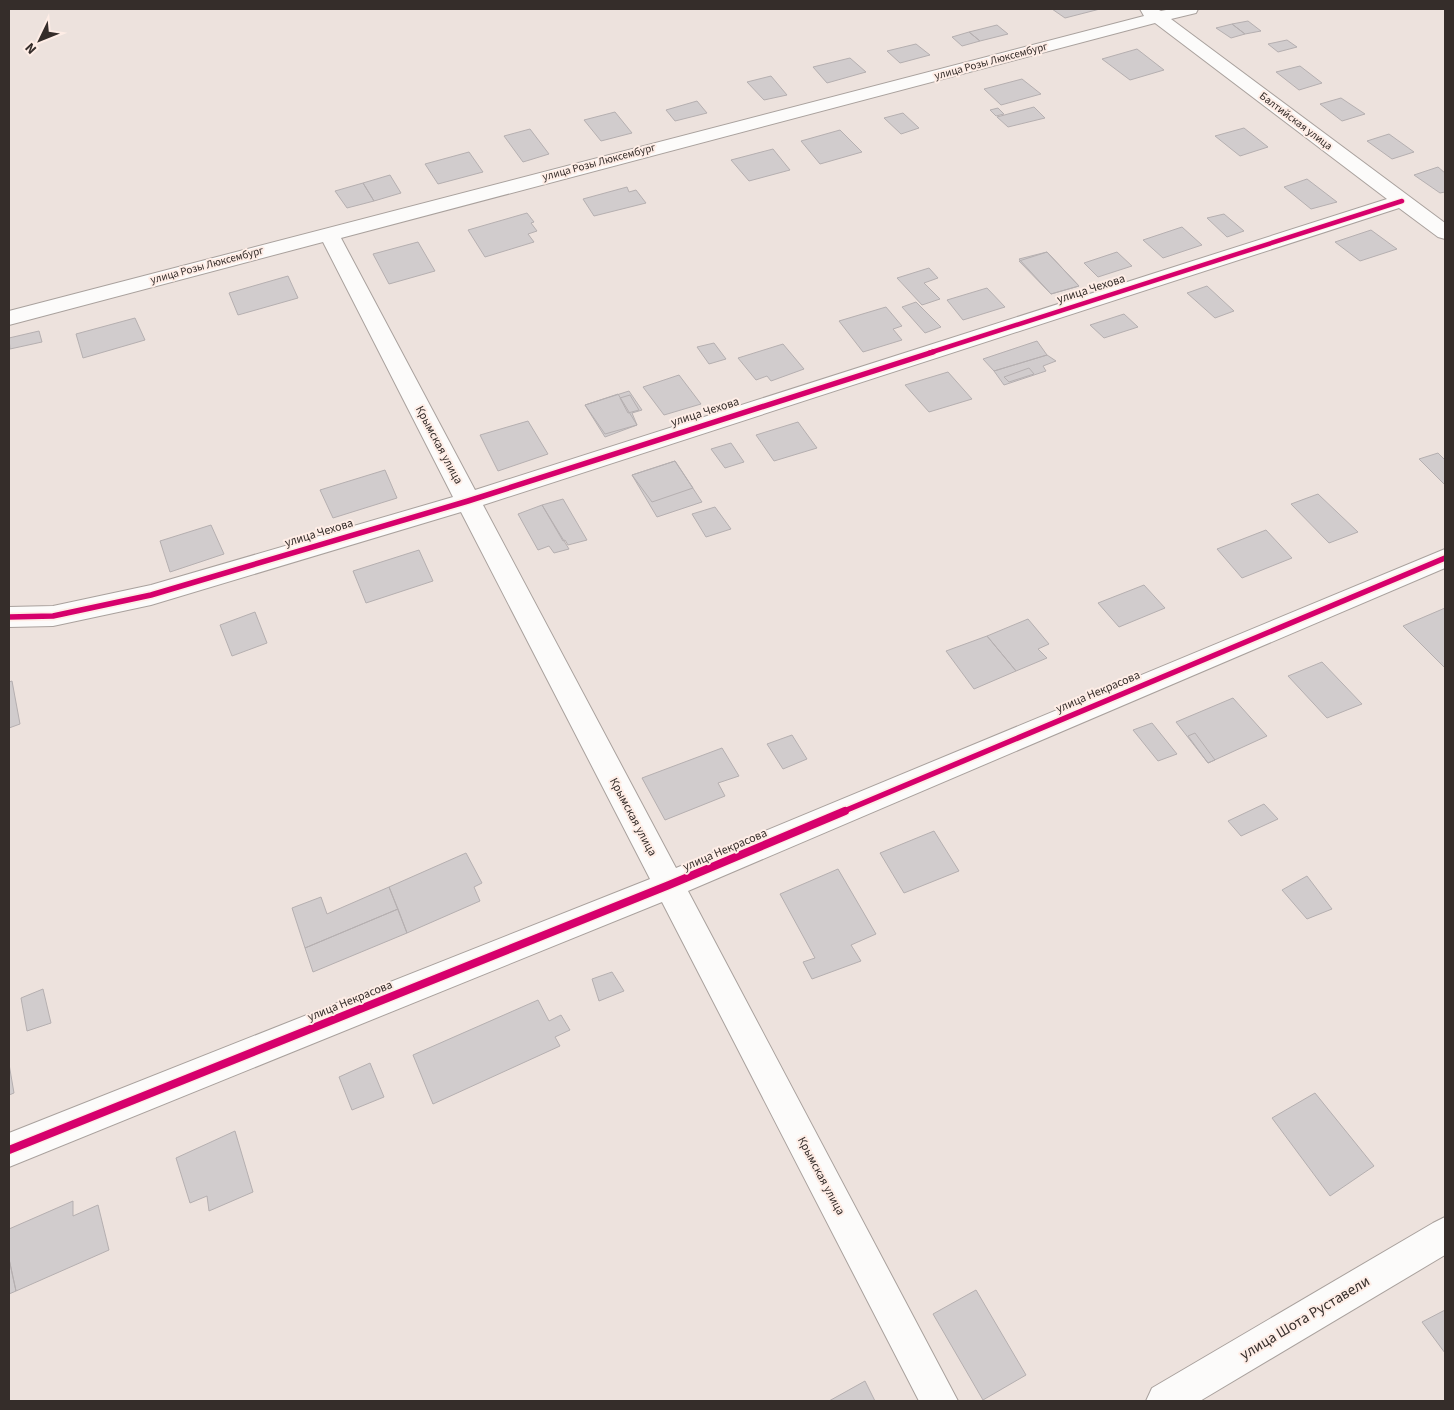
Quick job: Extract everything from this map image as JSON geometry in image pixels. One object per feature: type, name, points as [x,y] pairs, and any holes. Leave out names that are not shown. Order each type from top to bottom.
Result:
[{"type":"street","name":"улица Розы Люксембург","points":[[9,318],[1153,13],[1190,9]]},
{"type":"street","name":"Балтийская улица","points":[[1153,13],[1445,233]]},
{"type":"street","name":"улица Чехова","points":[[9,617],[53,616],[151,595],[468,500],[1402,200]]},
{"type":"street","name":"Крымская улица","points":[[328,233],[939,1401]]},
{"type":"street","name":"улица Некрасова","points":[[9,1150],[669,885],[1445,558]]},
{"type":"street","name":"улица Шота Руставели","points":[[1165,1401],[1445,1235]]},
{"type":"building","points":[[1052,9],[1100,9],[1065,18]]},
{"type":"building","points":[[1248,21],[1261,31],[1245,34],[1232,24]]},
{"type":"building","points":[[1232,24],[1245,34],[1231,38],[1216,28]]},
{"type":"building","points":[[997,25],[1008,34],[980,41],[969,32]]},
{"type":"building","points":[[969,32],[980,41],[962,46],[952,37]]},
{"type":"building","points":[[1287,40],[1297,47],[1278,52],[1268,44]]},
{"type":"building","points":[[916,44],[930,55],[900,63],[887,51]]},
{"type":"building","points":[[1137,49],[1164,70],[1130,80],[1102,59]]},
{"type":"building","points":[[850,58],[866,72],[827,83],[813,67]]},
{"type":"building","points":[[1300,66],[1322,83],[1299,90],[1276,72]]},
{"type":"building","points":[[771,76],[787,95],[764,100],[747,82]]},
{"type":"building","points":[[1022,79],[1041,94],[1001,105],[984,89]]},
{"type":"building","points":[[1341,98],[1365,114],[1342,121],[1320,104]]},
{"type":"building","points":[[697,101],[707,113],[675,121],[666,110]]},
{"type":"building","points":[[1034,107],[1045,118],[1008,127],[997,117]]},
{"type":"building","points":[[998,108],[1004,114],[996,116],[990,110]]},
{"type":"building","points":[[615,112],[632,133],[601,141],[584,120]]},
{"type":"building","points":[[903,113],[919,128],[901,134],[884,118]]},
{"type":"building","points":[[1244,128],[1268,147],[1240,156],[1215,136]]},
{"type":"building","points":[[530,129],[549,154],[523,162],[504,136]]},
{"type":"building","points":[[840,130],[862,152],[820,164],[801,141]]},
{"type":"building","points":[[1389,134],[1414,152],[1392,159],[1367,141]]},
{"type":"building","points":[[773,149],[790,170],[749,181],[731,160]]},
{"type":"building","points":[[469,152],[483,172],[438,184],[425,164]]},
{"type":"building","points":[[1438,167],[1445,173],[1445,192],[1440,193],[1414,175]]},
{"type":"building","points":[[390,175],[401,193],[374,201],[363,183]]},
{"type":"building","points":[[1307,179],[1337,202],[1311,209],[1284,187]]},
{"type":"building","points":[[363,183],[374,201],[347,208],[335,191]]},
{"type":"building","points":[[627,187],[629,192],[636,190],[646,203],[594,216],[583,199]]},
{"type":"building","points":[[527,213],[534,222],[531,223],[537,231],[528,234],[534,242],[485,257],[468,230]]},
{"type":"building","points":[[1224,214],[1244,231],[1227,237],[1207,218]]},
{"type":"building","points":[[1182,227],[1202,245],[1163,258],[1143,240]]},
{"type":"building","points":[[1371,230],[1397,249],[1360,261],[1335,242]]},
{"type":"building","points":[[418,242],[435,271],[389,284],[373,254]]},
{"type":"building","points":[[1047,252],[1079,286],[1051,294],[1019,261]]},
{"type":"building","points":[[1047,252],[1079,286],[1051,294],[1019,259]]},
{"type":"building","points":[[1117,252],[1132,266],[1098,277],[1084,263]]},
{"type":"building","points":[[929,268],[938,278],[924,283],[940,299],[922,305],[897,278]]},
{"type":"building","points":[[288,276],[298,298],[238,315],[229,293]]},
{"type":"building","points":[[1207,286],[1234,311],[1215,318],[1187,293]]},
{"type":"building","points":[[987,288],[1005,307],[963,320],[947,300]]},
{"type":"building","points":[[916,302],[941,327],[925,333],[902,307]]},
{"type":"building","points":[[886,307],[902,326],[893,329],[902,340],[863,352],[839,321]]},
{"type":"building","points":[[1124,314],[1138,327],[1104,338],[1090,325]]},
{"type":"building","points":[[135,318],[145,340],[83,358],[76,334]]},
{"type":"building","points":[[39,331],[42,342],[10,349],[9,338]]},
{"type":"building","points":[[1037,341],[1047,355],[994,371],[983,359]]},
{"type":"building","points":[[714,343],[726,359],[709,364],[697,347]]},
{"type":"building","points":[[783,344],[804,369],[771,381],[767,376],[756,380],[738,358]]},
{"type":"building","points":[[1047,355],[1056,361],[1043,366],[1046,371],[1004,385],[994,371]]},
{"type":"building","points":[[1029,368],[1034,374],[1009,382],[1004,377]]},
{"type":"building","points":[[948,372],[972,399],[929,412],[905,385]]},
{"type":"building","points":[[679,375],[701,404],[664,415],[643,387]]},
{"type":"building","points":[[629,391],[642,410],[632,413],[637,425],[605,437],[585,405]]},
{"type":"building","points":[[618,394],[637,425],[605,434],[585,405]]},
{"type":"building","points":[[630,395],[639,410],[628,413],[620,398]]},
{"type":"building","points":[[528,421],[548,454],[498,471],[480,435]]},
{"type":"building","points":[[798,422],[817,448],[774,461],[756,435]]},
{"type":"building","points":[[731,443],[744,462],[725,468],[711,449]]},
{"type":"building","points":[[1438,453],[1445,460],[1445,485],[1419,459]]},
{"type":"building","points":[[675,461],[693,488],[652,502],[632,475]]},
{"type":"building","points":[[675,461],[702,502],[657,517],[632,475]]},
{"type":"building","points":[[385,470],[397,498],[333,518],[320,490]]},
{"type":"building","points":[[1318,494],[1358,532],[1329,543],[1291,504]]},
{"type":"building","points":[[563,499],[587,540],[568,545],[565,540],[563,541],[542,505]]},
{"type":"building","points":[[542,505],[569,549],[554,553],[549,546],[538,550],[518,514]]},
{"type":"building","points":[[715,507],[731,529],[706,537],[692,514]]},
{"type":"building","points":[[211,525],[224,554],[170,572],[160,541]]},
{"type":"building","points":[[1266,530],[1292,558],[1242,578],[1217,549]]},
{"type":"building","points":[[419,550],[433,581],[366,603],[353,571]]},
{"type":"building","points":[[1144,585],[1165,608],[1119,627],[1098,603]]},
{"type":"building","points":[[1445,608],[1445,668],[1403,626]]},
{"type":"building","points":[[255,612],[267,643],[232,656],[220,625]]},
{"type":"building","points":[[1028,619],[1049,644],[1038,649],[1047,658],[1016,671],[987,636]]},
{"type":"building","points":[[987,636],[1016,671],[974,689],[946,651]]},
{"type":"building","points":[[1322,662],[1362,704],[1327,718],[1288,676]]},
{"type":"building","points":[[12,681],[20,724],[9,728],[9,682]]},
{"type":"building","points":[[1233,698],[1267,736],[1208,763],[1176,722]]},
{"type":"building","points":[[1152,723],[1177,754],[1158,761],[1133,730]]},
{"type":"building","points":[[1195,733],[1215,760],[1208,763],[1188,736]]},
{"type":"building","points":[[792,735],[807,759],[783,769],[767,744]]},
{"type":"building","points":[[722,748],[739,776],[718,783],[725,796],[665,820],[642,778]]},
{"type":"building","points":[[1264,804],[1278,819],[1241,836],[1228,821]]},
{"type":"building","points":[[934,831],[959,871],[904,893],[880,853]]},
{"type":"building","points":[[466,853],[482,883],[474,887],[480,901],[407,933],[389,887]]},
{"type":"building","points":[[838,869],[876,934],[851,945],[861,961],[812,979],[803,962],[815,958],[780,894]]},
{"type":"building","points":[[1307,876],[1332,909],[1307,919],[1282,890]]},
{"type":"building","points":[[389,887],[398,909],[305,948],[292,908],[321,897],[327,914]]},
{"type":"building","points":[[398,909],[407,933],[313,972],[305,948]]},
{"type":"building","points":[[612,972],[624,991],[599,1001],[592,979]]},
{"type":"building","points":[[43,989],[51,1023],[27,1031],[21,998]]},
{"type":"building","points":[[538,1000],[549,1021],[561,1015],[570,1030],[555,1037],[560,1046],[433,1104],[413,1055]]},
{"type":"building","points":[[370,1063],[384,1097],[352,1110],[339,1077]]},
{"type":"building","points":[[9,1064],[14,1093],[9,1095]]},
{"type":"building","points":[[1315,1093],[1374,1166],[1330,1196],[1272,1118]]},
{"type":"building","points":[[235,1131],[253,1192],[209,1211],[207,1196],[190,1203],[176,1158]]},
{"type":"building","points":[[73,1201],[73,1216],[98,1205],[109,1250],[16,1291],[9,1259],[9,1229]]},
{"type":"building","points":[[9,1259],[16,1291],[9,1294]]},
{"type":"building","points":[[976,1290],[1026,1375],[983,1400],[933,1314]]},
{"type":"building","points":[[1445,1310],[1445,1353],[1422,1322]]},
{"type":"building","points":[[865,1381],[875,1401],[829,1401]]},
{"type":"cycle path","points":[[9,617],[53,616],[151,595],[468,501],[1402,201]]},
{"type":"cycle path","points":[[9,1150],[669,885],[1445,558]]}]
